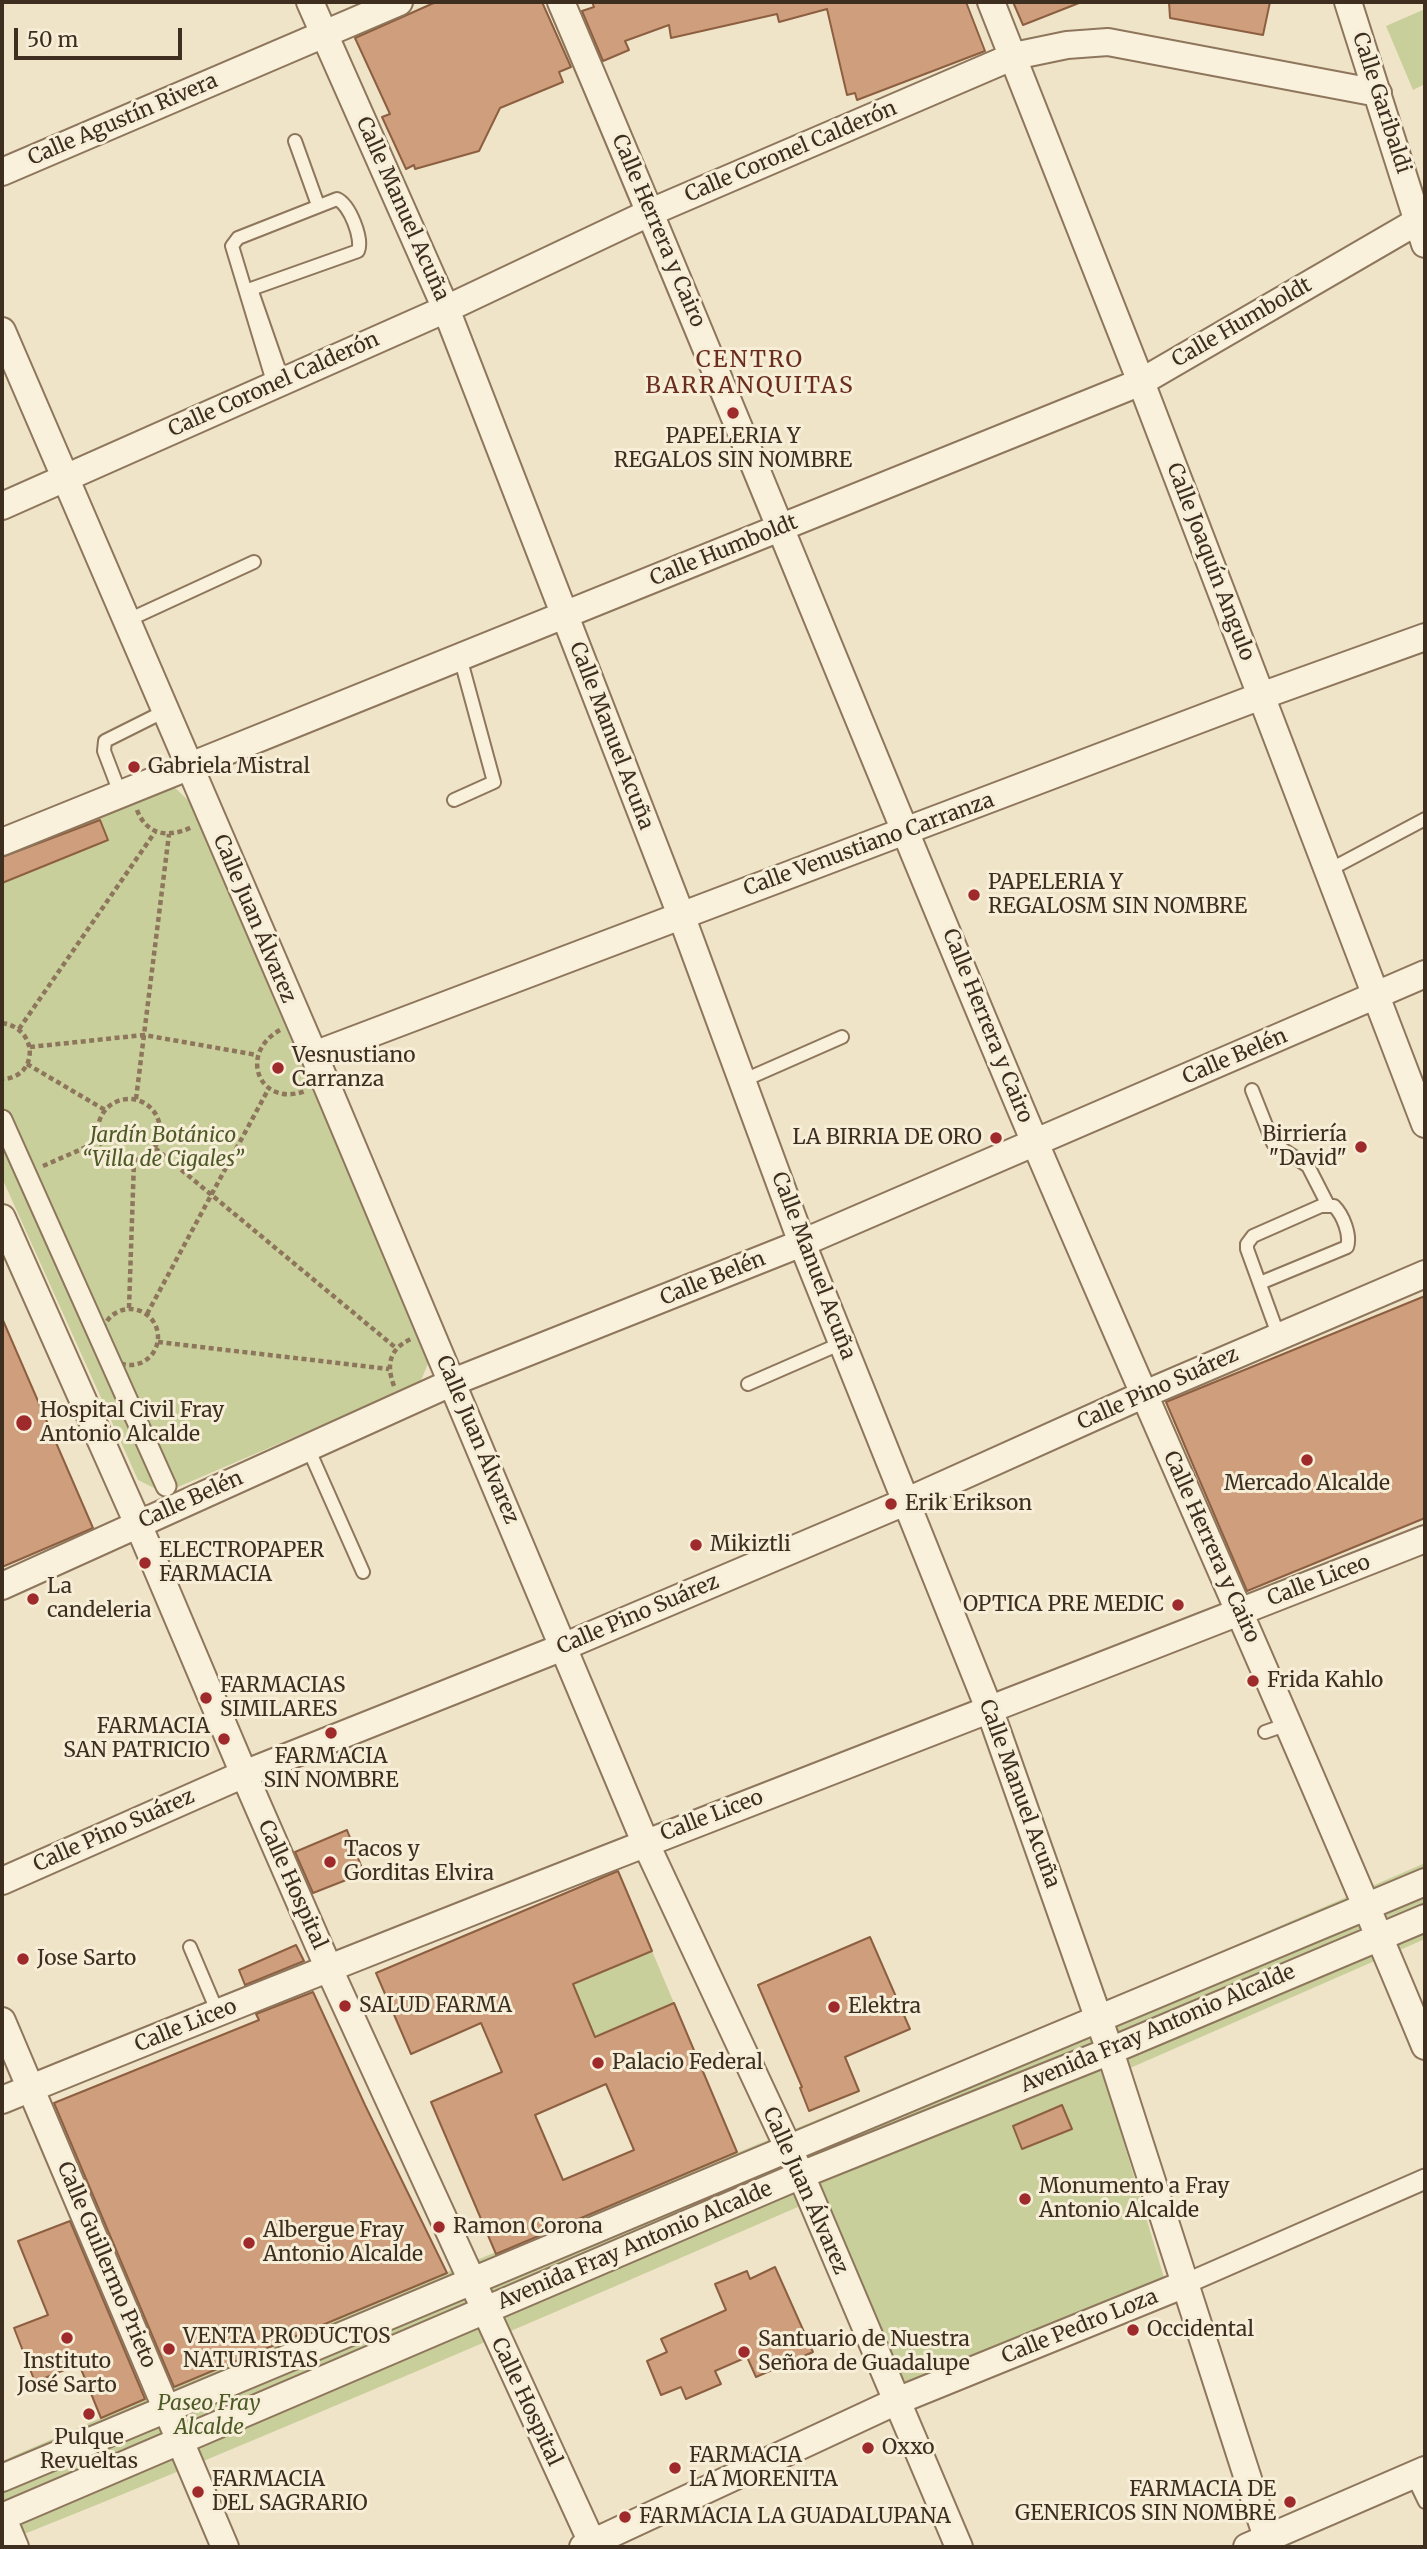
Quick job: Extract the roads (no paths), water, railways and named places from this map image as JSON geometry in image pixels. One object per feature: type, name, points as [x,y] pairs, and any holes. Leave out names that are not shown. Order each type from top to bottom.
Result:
[{"type":"street","name":"Calle Manuel Acuña","points":[[310,2],[446,309],[681,915],[802,1243],[990,1711],[1110,2051],[1185,2284],[1261,2544]]},
{"type":"street","name":"Calle Agustín Rivera","points":[[2,172],[399,2]]},
{"type":"street","name":"Calle Herrera y Cairo","points":[[561,2],[651,212],[1035,1143],[1240,1612],[1277,1728],[1368,1907],[1425,2046]]},
{"type":"street","name":"Calle Joaquín Angulo","points":[[992,2],[1378,995],[1425,1124]]},
{"type":"street","name":"Calle Garibaldi","points":[[1348,2],[1423,227]]},
{"type":"street","name":"Calle Coronel Calderón","points":[[2,506],[446,309],[651,212],[1013,56],[1067,45],[1108,42],[1378,93]]},
{"type":"street","name":"Calle Humboldt","points":[[2,842],[127,799],[188,766],[1141,382],[1423,227]]},
{"type":"street","name":"Calle Juan Álvarez","points":[[2,331],[314,1055],[645,1842],[801,2175],[958,2547]]},
{"type":"street","name":"Calle Venustiano Carranza","points":[[314,1055],[1261,696],[1425,638]]},
{"type":"street","name":"Calle Belén","points":[[2,1586],[453,1382],[802,1243],[1425,974]]},
{"type":"street","points":[[2,1120],[166,1486]]},
{"type":"street","name":"Calle Hospital","points":[[2,1218],[138,1524],[329,1969],[589,2546]]},
{"type":"street","name":"Calle Pino Suárez","points":[[2,1881],[244,1774],[563,1647],[905,1502],[1145,1394],[1425,1274]]},
{"type":"street","name":"Calle Liceo","points":[[2,2100],[645,1842],[990,1711],[1425,1539]]},
{"type":"street","name":"Avenida Fray Antonio Alcalde","points":[[2,2477],[1425,1882]]},
{"type":"street","name":"Avenida Fray Antonio Alcalde","points":[[2,2517],[801,2175],[1110,2051],[1425,1918]]},
{"type":"street","name":"Calle Guillermo Prieto","points":[[2,2021],[225,2547]]},
{"type":"street","name":"Calle Pedro Loza","points":[[589,2546],[897,2402],[1185,2284],[1425,2179]]},
{"type":"street","points":[[1261,2544],[1419,2473]]},
{"type":"street","points":[[2,2517],[15,2547]]},
{"type":"lane","points":[[295,142],[318,205]]},
{"type":"lane","points":[[248,290],[358,251],[359,241],[342,201],[332,200],[318,205],[234,241],[232,251],[279,383]]},
{"type":"lane","points":[[126,621],[254,562]]},
{"type":"lane","points":[[454,800],[494,782],[460,657]]},
{"type":"lane","points":[[127,799],[104,751],[105,741],[165,711]]},
{"type":"lane","points":[[1329,870],[1425,819]]},
{"type":"lane","points":[[742,1081],[842,1037]]},
{"type":"lane","points":[[1252,1090],[1273,1143],[1308,1166],[1328,1205]]},
{"type":"lane","points":[[1260,1283],[1347,1247],[1349,1238],[1339,1211],[1328,1205],[1249,1239],[1247,1249],[1279,1337]]},
{"type":"lane","points":[[748,1384],[842,1343]]},
{"type":"lane","points":[[308,1448],[363,1572]]},
{"type":"lane","points":[[190,1947],[218,2013]]},
{"type":"lane","points":[[1419,2473],[1425,2502]]},
{"type":"place","name":"PAPELERIA Y REGALOS SIN NOMBRE","points":[[733,413]]},
{"type":"place","name":"Gabriela Mistral","points":[[134,767]]},
{"type":"place","name":"PAPELERIA Y REGALOSM SIN NOMBRE","points":[[974,895]]},
{"type":"place","name":"Vesnustiano Carranza","points":[[278,1068]]},
{"type":"place","name":"LA BIRRIA DE ORO","points":[[996,1138]]},
{"type":"place","name":"Birriería \"David\"","points":[[1361,1147]]},
{"type":"place","name":"Hospital Civil Fray Antonio Alcalde","points":[[24,1423]]},
{"type":"place","name":"Mercado Alcalde","points":[[1307,1460]]},
{"type":"place","name":"Erik Erikson","points":[[891,1504]]},
{"type":"place","name":"Mikiztli","points":[[696,1545]]},
{"type":"place","name":"ELECTROPAPER FARMACIA","points":[[145,1563]]},
{"type":"place","name":"La candeleria","points":[[33,1599]]},
{"type":"place","name":"OPTICA PRE MEDIC","points":[[1178,1605]]},
{"type":"place","name":"Frida Kahlo","points":[[1253,1681]]},
{"type":"place","name":"FARMACIAS SIMILARES","points":[[206,1698]]},
{"type":"place","name":"FARMACIA SIN NOMBRE","points":[[331,1733]]},
{"type":"place","name":"FARMACIA SAN PATRICIO","points":[[224,1739]]},
{"type":"place","name":"Tacos y Gorditas Elvira","points":[[330,1862]]},
{"type":"place","name":"Jose Sarto","points":[[23,1959]]},
{"type":"place","name":"SALUD FARMA","points":[[345,2006]]},
{"type":"place","name":"Elektra","points":[[834,2007]]},
{"type":"place","name":"Palacio Federal","points":[[598,2063]]},
{"type":"place","name":"Monumento a Fray Antonio Alcalde","points":[[1025,2199]]},
{"type":"place","name":"Ramon Corona","points":[[439,2227]]},
{"type":"place","name":"Albergue Fray Antonio Alcalde","points":[[249,2243]]},
{"type":"place","name":"Occidental","points":[[1133,2330]]},
{"type":"place","name":"Instituto José Sarto","points":[[67,2338]]},
{"type":"place","name":"VENTA PRODUCTOS NATURISTAS","points":[[169,2349]]},
{"type":"place","name":"Santuario de Nuestra Señora de Guadalupe","points":[[744,2352]]},
{"type":"place","name":"Pulque Revueltas","points":[[89,2414]]},
{"type":"place","name":"Oxxo","points":[[868,2448]]},
{"type":"place","name":"FARMACIA LA MORENITA","points":[[675,2468]]},
{"type":"place","name":"FARMACIA DEL SAGRARIO","points":[[198,2492]]},
{"type":"place","name":"FARMACIA DE GENERICOS SIN NOMBRE","points":[[1290,2502]]},
{"type":"place","name":"FARMACIA LA GUADALUPANA","points":[[625,2517]]},
{"type":"district","name":"CENTRO BARRANQUITAS","points":[[750,373]]},
{"type":"park label","name":"Jardín Botánico “Villa de Cigales”","points":[[163,1148]]},
{"type":"park label","name":"Paseo Fray Alcalde","points":[[209,2416]]}]
